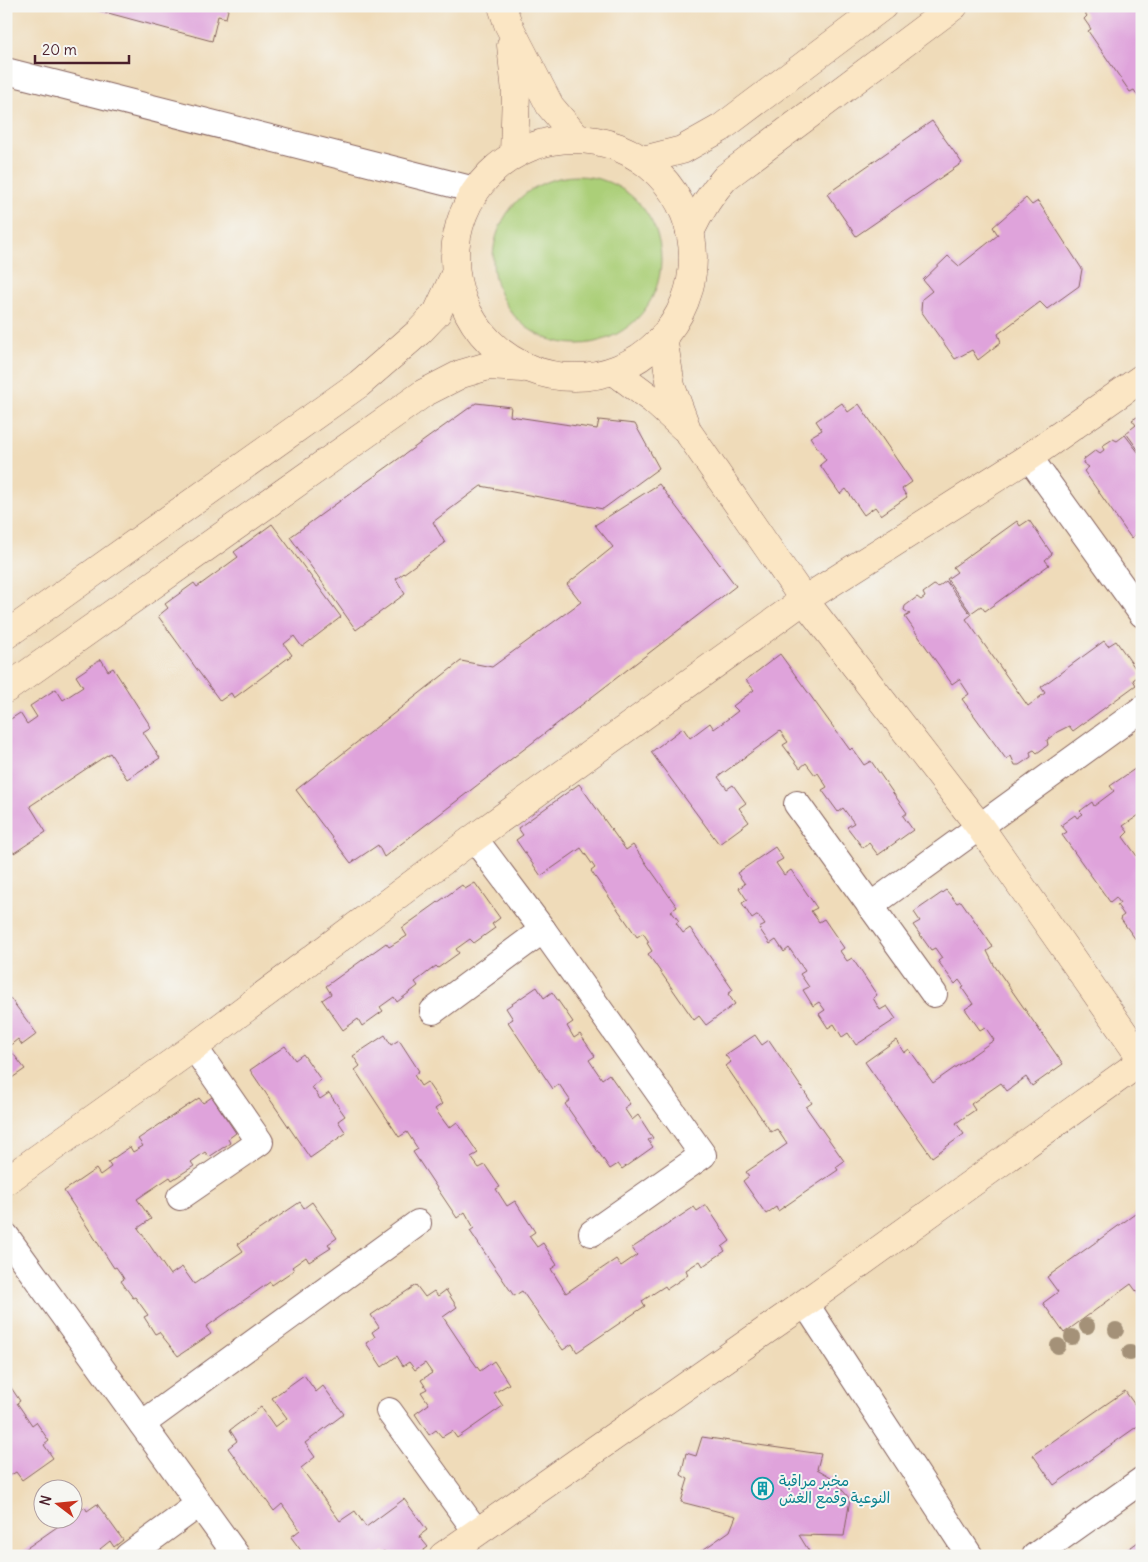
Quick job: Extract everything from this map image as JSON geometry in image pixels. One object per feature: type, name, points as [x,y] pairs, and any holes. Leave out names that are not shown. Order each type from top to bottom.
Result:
[{"type":"main road","points":[[644,160],[682,150],[721,128],[882,6]]},
{"type":"main road","points":[[690,232],[701,207],[726,178],[954,6]]},
{"type":"main road","points":[[505,15],[550,106],[577,138]]},
{"type":"main road","points":[[505,15],[516,92],[514,154]]},
{"type":"main road","points":[[6,689],[424,393],[461,374],[488,366],[525,368],[554,377],[584,378],[614,371],[641,357],[663,338],[679,314],[689,288],[693,260],[690,232],[681,204],[665,180],[644,160],[612,144],[577,138],[544,142],[514,154],[475,190],[457,230],[455,274],[463,303],[478,330],[499,352],[525,368]]},
{"type":"main road","points":[[6,635],[359,384],[419,332],[437,313],[455,274]]},
{"type":"main road","points":[[663,338],[665,362],[671,386],[688,432]]},
{"type":"main road","points":[[443,1556],[476,1531],[805,1303],[1142,1060],[980,827],[804,600],[688,432],[653,400],[614,371]]},
{"type":"main road","points":[[6,1181],[194,1047],[474,838],[804,600],[1029,457],[1142,378]]},
{"type":"street","points":[[6,71],[475,190]]},
{"type":"street","points":[[1029,457],[1142,614]]},
{"type":"street","points":[[870,906],[1142,709]]},
{"type":"street","points":[[797,804],[934,994]]},
{"type":"street","points":[[474,838],[543,930],[702,1155],[592,1233]]},
{"type":"street","points":[[433,1011],[543,930]]},
{"type":"street","points":[[180,1197],[260,1142],[194,1047]]},
{"type":"street","points":[[142,1424],[418,1223]]},
{"type":"street","points":[[6,1236],[237,1556]]},
{"type":"street","points":[[805,1303],[970,1556]]},
{"type":"street","points":[[389,1411],[476,1531]]},
{"type":"street","points":[[1035,1556],[1142,1480]]},
{"type":"street","points":[[128,1556],[199,1504]]},
{"type":"green space","points":[[577,176],[601,180],[616,186],[630,195],[642,207],[651,221],[657,236],[661,260],[657,284],[651,299],[642,313],[630,325],[616,334],[601,340],[577,344],[553,340],[538,334],[524,325],[512,313],[503,299],[497,284],[493,260],[497,236],[503,221],[512,207],[524,195],[538,186],[553,180]]},
{"type":"building","points":[[98,6],[229,6],[226,18],[218,16],[212,41],[97,10]]},
{"type":"building","points":[[1080,6],[1142,6],[1142,102],[1134,90],[1130,92],[1088,31],[1091,29],[1084,19],[1087,16]]},
{"type":"building","points":[[932,121],[962,163],[856,236],[827,194]]},
{"type":"building","points":[[1026,198],[1032,205],[1038,201],[1082,269],[1079,286],[1047,309],[1040,302],[998,334],[1001,342],[978,360],[972,350],[955,359],[921,311],[922,299],[932,291],[923,280],[948,256],[959,266],[998,235],[993,227]]},
{"type":"building","points":[[476,403],[511,407],[510,416],[597,429],[599,420],[635,424],[659,468],[603,509],[481,486],[433,522],[445,543],[396,579],[405,594],[356,630],[290,537]]},
{"type":"building","points":[[842,403],[848,412],[859,404],[912,482],[902,489],[907,497],[881,515],[875,507],[864,515],[846,489],[840,494],[820,465],[826,460],[810,437],[822,430],[816,421]]},
{"type":"building","points":[[1142,414],[1142,455],[1126,433],[1136,425],[1132,420]]},
{"type":"building","points":[[1125,435],[1142,457],[1142,538],[1138,532],[1131,538],[1084,471],[1089,467],[1083,463],[1084,459],[1096,450],[1100,453],[1104,450],[1102,446],[1113,439],[1117,441]]},
{"type":"building","points":[[659,484],[736,586],[384,857],[378,845],[351,863],[296,790],[461,661],[492,667],[581,602],[567,584],[613,547],[595,525]]},
{"type":"building","points":[[1029,520],[1052,554],[1045,560],[1049,565],[985,611],[981,606],[971,613],[947,579],[957,572],[953,567],[1017,521],[1020,526]]},
{"type":"building","points":[[272,524],[341,617],[302,647],[294,636],[284,644],[292,655],[234,698],[231,693],[220,701],[158,616],[168,608],[165,604],[194,583],[197,587],[238,557],[234,552]]},
{"type":"building","points":[[946,581],[971,615],[966,619],[1028,706],[1045,693],[1041,687],[1104,641],[1108,646],[1116,641],[1140,675],[1133,680],[1136,685],[1073,731],[1069,726],[1057,732],[1047,740],[1048,745],[1037,753],[1034,750],[1030,752],[1031,757],[1019,765],[1015,765],[1011,756],[1006,759],[962,699],[969,694],[959,679],[952,684],[905,617],[910,614],[904,610],[905,606],[917,597],[921,600],[925,597],[923,593],[934,585],[938,587]]},
{"type":"building","points":[[780,654],[850,750],[852,748],[864,765],[871,761],[907,813],[903,816],[913,830],[878,855],[869,843],[863,848],[847,827],[854,823],[843,808],[838,812],[822,790],[827,787],[818,773],[815,775],[806,763],[800,768],[783,745],[788,742],[780,731],[718,777],[727,789],[733,785],[746,803],[739,808],[749,822],[719,844],[651,752],[683,728],[690,738],[710,723],[714,729],[725,721],[738,711],[733,706],[754,690],[746,680]]},
{"type":"building","points":[[101,659],[108,671],[113,668],[151,727],[143,732],[160,758],[127,779],[110,753],[30,806],[46,832],[14,853],[6,842],[6,722],[20,713],[27,724],[37,717],[30,706],[56,689],[63,700],[83,687],[76,676]]},
{"type":"building","points":[[1142,764],[1142,813],[1123,826],[1128,832],[1123,837],[1142,863],[1142,948],[1120,918],[1124,915],[1117,905],[1120,903],[1116,897],[1110,902],[1062,835],[1067,832],[1061,825],[1075,815],[1077,818],[1083,814],[1080,811],[1092,802],[1094,806],[1114,791],[1110,786]]},
{"type":"building","points":[[579,784],[626,850],[633,845],[677,907],[671,911],[679,921],[676,923],[683,933],[690,928],[733,990],[728,994],[735,1004],[706,1025],[699,1016],[694,1020],[648,954],[652,951],[647,943],[649,942],[643,933],[637,937],[591,871],[595,868],[581,848],[541,876],[516,840],[523,835],[518,828]]},
{"type":"building","points":[[775,847],[783,859],[776,863],[784,875],[791,870],[817,908],[811,911],[819,922],[824,919],[844,948],[840,951],[847,961],[852,958],[877,995],[873,998],[880,1010],[887,1006],[896,1019],[856,1045],[848,1033],[842,1037],[834,1024],[828,1028],[819,1014],[825,1010],[819,1002],[813,1006],[803,990],[809,987],[800,974],[805,971],[789,948],[784,952],[776,940],[770,944],[759,928],[765,925],[758,915],[752,919],[742,903],[747,900],[739,888],[745,884],[737,873]]},
{"type":"building","points":[[475,883],[500,918],[492,924],[495,928],[474,943],[470,939],[456,949],[459,953],[438,968],[436,966],[415,982],[418,986],[397,1002],[394,997],[380,1007],[383,1011],[362,1026],[358,1019],[343,1030],[322,1000],[331,994],[326,986],[386,943],[389,947],[407,936],[402,928],[462,885],[465,889]]},
{"type":"building","points":[[946,890],[957,903],[961,901],[993,947],[987,951],[994,965],[1063,1064],[1032,1086],[1026,1077],[1007,1091],[1001,1083],[985,1094],[971,1104],[975,1110],[956,1123],[964,1134],[932,1157],[865,1062],[896,1040],[904,1053],[909,1049],[933,1083],[994,1040],[985,1027],[980,1030],[965,1009],[973,1004],[962,988],[964,987],[959,980],[955,984],[938,961],[942,958],[935,948],[931,950],[913,925],[920,921],[914,912]]},
{"type":"building","points":[[537,987],[544,998],[552,992],[573,1022],[567,1026],[574,1038],[580,1034],[595,1056],[589,1060],[595,1069],[602,1079],[609,1074],[630,1104],[624,1108],[632,1120],[638,1115],[653,1138],[648,1140],[653,1147],[622,1169],[618,1164],[610,1169],[565,1104],[570,1100],[559,1084],[553,1089],[508,1022],[513,1019],[506,1008]]},
{"type":"building","points":[[10,998],[37,1034],[22,1045],[18,1039],[8,1047],[25,1069],[6,1082],[6,1001]]},
{"type":"building","points":[[385,1035],[391,1045],[399,1040],[419,1071],[414,1075],[421,1086],[427,1082],[442,1104],[435,1109],[449,1128],[457,1122],[478,1153],[471,1157],[479,1168],[485,1165],[500,1187],[496,1189],[507,1206],[515,1201],[535,1232],[529,1236],[537,1247],[543,1243],[557,1265],[551,1269],[566,1293],[616,1259],[621,1266],[637,1255],[632,1248],[694,1207],[697,1211],[706,1205],[730,1241],[722,1247],[725,1251],[703,1266],[700,1261],[686,1270],[688,1275],[667,1289],[665,1286],[642,1301],[645,1306],[577,1352],[572,1344],[563,1350],[522,1291],[514,1296],[470,1231],[474,1228],[465,1212],[457,1218],[413,1152],[418,1149],[407,1132],[399,1137],[355,1070],[360,1066],[353,1056]]},
{"type":"building","points":[[755,1035],[762,1045],[769,1040],[812,1103],[806,1107],[844,1161],[836,1167],[838,1170],[778,1211],[776,1207],[766,1214],[743,1181],[749,1176],[746,1172],[787,1144],[777,1129],[771,1132],[726,1066],[731,1062],[725,1055]]},
{"type":"building","points":[[285,1046],[295,1060],[303,1054],[321,1080],[312,1087],[320,1099],[329,1093],[345,1116],[338,1121],[346,1133],[310,1158],[250,1070]]},
{"type":"building","points":[[212,1097],[236,1133],[228,1139],[230,1143],[209,1157],[205,1152],[191,1162],[194,1166],[172,1180],[170,1177],[137,1199],[151,1219],[138,1228],[170,1275],[182,1267],[194,1284],[243,1251],[238,1244],[300,1202],[304,1208],[312,1202],[337,1238],[328,1244],[331,1248],[309,1262],[306,1257],[292,1267],[294,1270],[272,1285],[270,1282],[206,1327],[211,1334],[178,1356],[159,1332],[155,1334],[144,1317],[148,1315],[121,1281],[124,1279],[121,1274],[116,1267],[114,1268],[64,1191],[96,1169],[100,1175],[111,1167],[108,1162],[130,1147],[133,1152],[143,1146],[138,1139],[199,1098],[203,1103]]},
{"type":"building","points":[[1142,1209],[1142,1299],[1131,1284],[1064,1333],[1043,1303],[1058,1292],[1047,1277]]},
{"type":"building","points":[[416,1285],[425,1297],[434,1291],[438,1296],[446,1290],[457,1307],[443,1317],[467,1353],[480,1371],[494,1361],[509,1384],[494,1393],[503,1406],[457,1438],[452,1431],[442,1437],[436,1430],[429,1435],[415,1414],[429,1404],[421,1392],[427,1389],[421,1380],[432,1373],[425,1363],[415,1370],[409,1362],[403,1366],[397,1356],[382,1367],[366,1343],[375,1337],[372,1332],[379,1327],[371,1315]]},
{"type":"building","points":[[304,1375],[316,1392],[323,1386],[344,1414],[305,1443],[315,1457],[301,1468],[340,1521],[355,1511],[366,1527],[404,1499],[427,1530],[419,1536],[428,1547],[416,1556],[388,1556],[384,1551],[378,1556],[305,1556],[291,1537],[300,1530],[282,1504],[274,1511],[228,1448],[237,1441],[230,1430],[261,1407],[275,1427],[287,1418],[272,1398]]},
{"type":"building","points":[[6,1380],[20,1401],[17,1403],[32,1425],[36,1422],[49,1441],[44,1445],[53,1458],[22,1480],[16,1472],[6,1478]]},
{"type":"building","points":[[1125,1391],[1142,1415],[1142,1423],[1054,1485],[1033,1455]]},
{"type":"building","name":"مخبر مراقبة النوعية وقمع الغش","points":[[702,1437],[821,1454],[817,1469],[831,1477],[850,1499],[844,1536],[799,1535],[812,1556],[694,1556],[730,1531],[736,1516],[681,1502],[688,1479],[681,1475],[686,1453],[696,1456]]},
{"type":"building","points":[[97,1504],[123,1540],[114,1547],[110,1541],[100,1549],[105,1556],[24,1556],[21,1552],[53,1530],[82,1530],[82,1509],[85,1507],[87,1511]]},
{"type":"building","points":[[1142,1539],[1142,1556],[1119,1556]]},
{"type":"place","name":"مخبر مراقبة النوعية وقمع الغش","points":[[763,1489]]}]
